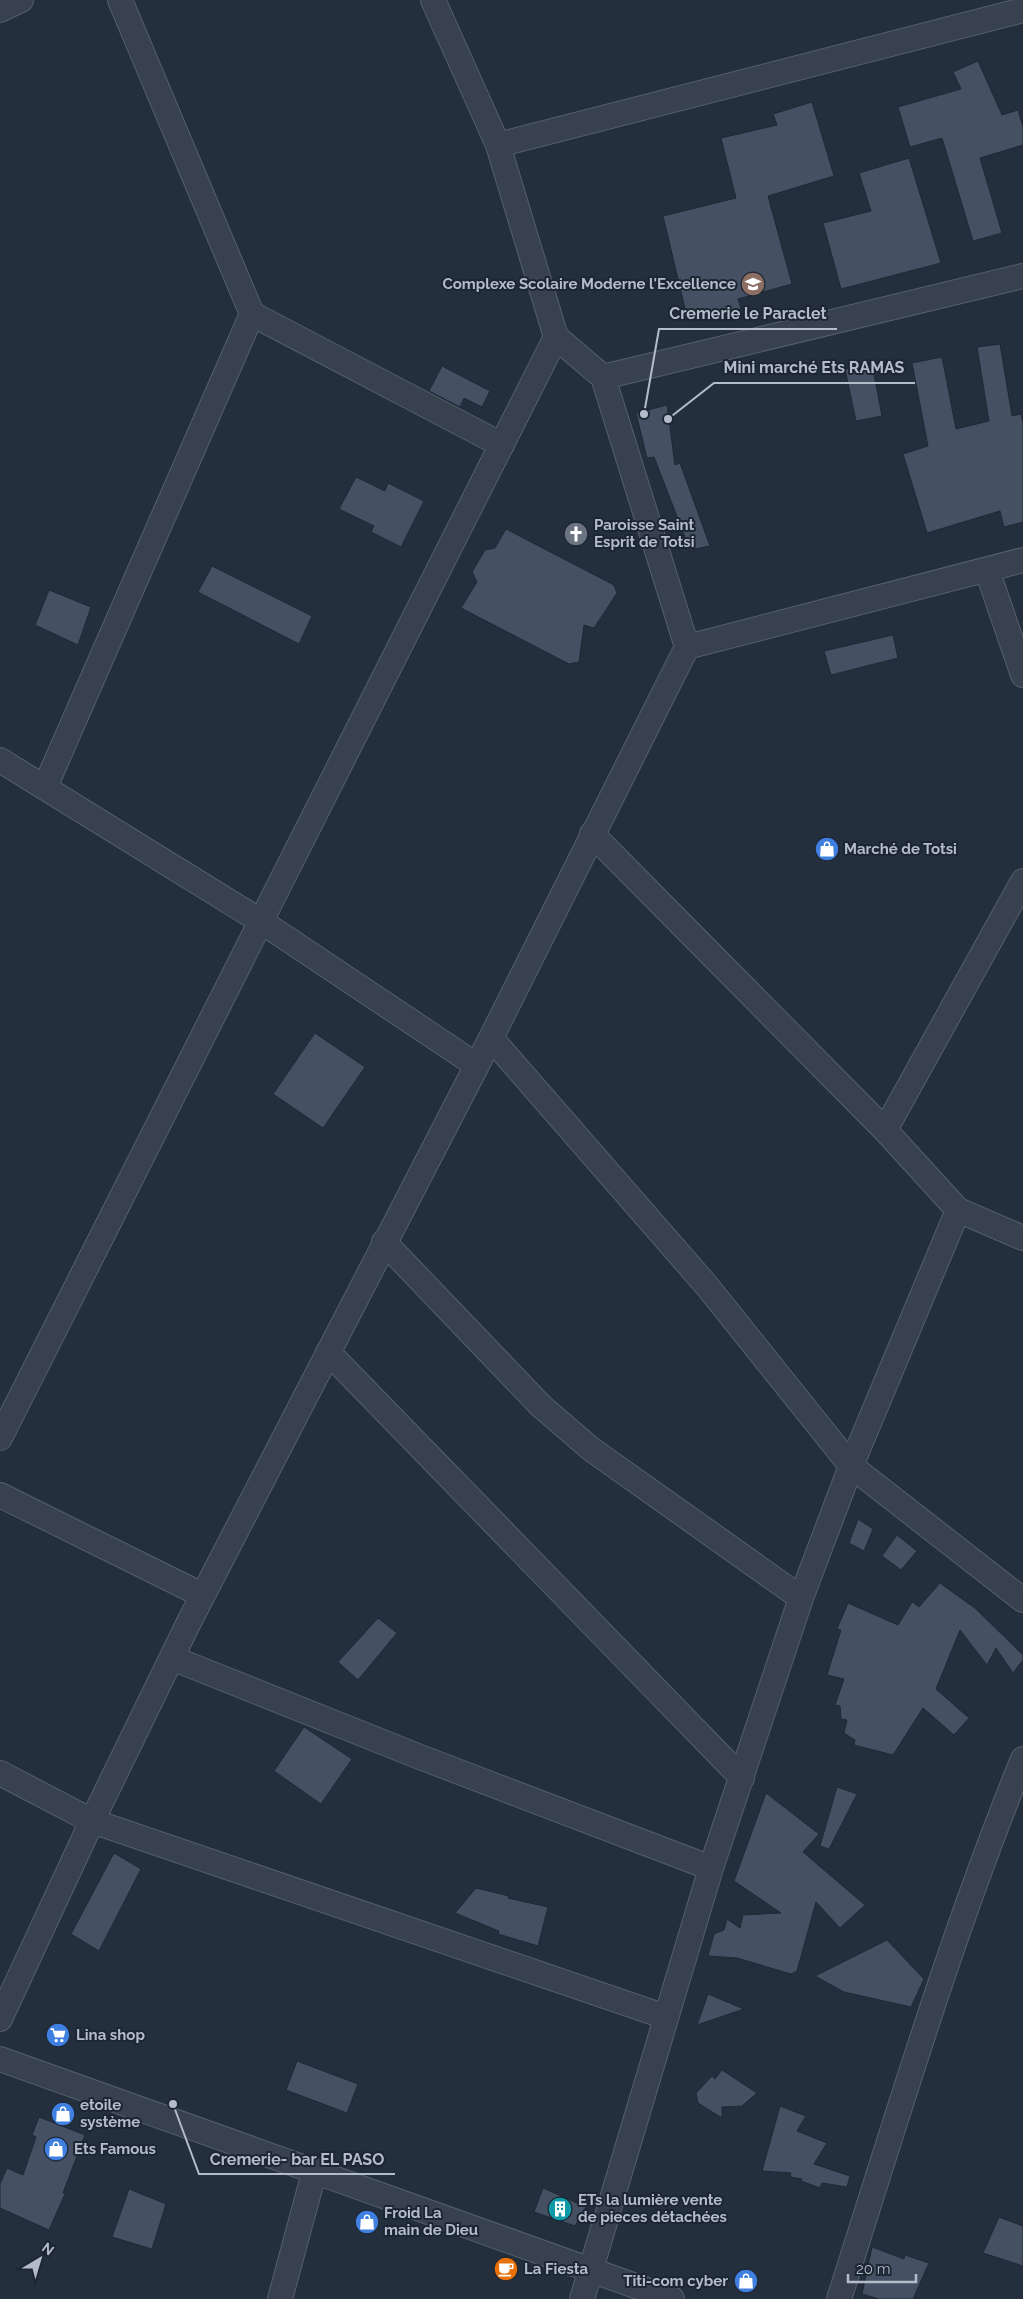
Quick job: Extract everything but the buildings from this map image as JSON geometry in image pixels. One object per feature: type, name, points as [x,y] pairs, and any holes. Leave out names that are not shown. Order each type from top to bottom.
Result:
[{"type":"street","points":[[0,10],[21,0]]},
{"type":"street","points":[[120,0],[252,314],[502,445]]},
{"type":"street","points":[[0,2019],[92,1821],[202,1595],[491,1038],[687,647],[603,377],[556,337],[498,145],[433,0]]},
{"type":"street","points":[[498,145],[1023,10]]},
{"type":"street","points":[[603,377],[1023,276]]},
{"type":"street","points":[[45,787],[252,314]]},
{"type":"street","points":[[0,1438],[556,337]]},
{"type":"street","points":[[687,647],[1023,560]]},
{"type":"street","points":[[987,570],[1023,675]]},
{"type":"street","points":[[0,760],[262,922],[476,1065]]},
{"type":"street","points":[[592,834],[885,1130],[958,1210],[1023,1238]]},
{"type":"street","points":[[885,1130],[1023,880]]},
{"type":"street","points":[[491,1038],[707,1286],[851,1466],[1023,1600]]},
{"type":"street","points":[[582,2299],[592,2272],[711,1868],[801,1598],[851,1466],[958,1210]]},
{"type":"street","points":[[384,1242],[541,1406],[567,1430],[599,1455],[801,1598]]},
{"type":"street","points":[[328,1352],[742,1778]]},
{"type":"street","points":[[0,1494],[202,1595]]},
{"type":"street","points":[[172,1658],[402,1750],[711,1868]]},
{"type":"street","points":[[839,2299],[928,2021],[1000,1815],[1023,1759]]},
{"type":"street","points":[[0,1772],[92,1821],[666,2016]]},
{"type":"street","points":[[0,2059],[314,2173],[672,2299]]},
{"type":"street","points":[[280,2299],[314,2173]]},
{"type":"place","name":"Complexe Scolaire Moderne l'Excellence","points":[[753,284]]},
{"type":"place","name":"Cremerie le Paraclet","points":[[644,414]]},
{"type":"place","name":"Mini marché Ets RAMAS","points":[[668,419]]},
{"type":"place","name":"Paroisse Saint Esprit de Totsi","points":[[576,534]]},
{"type":"place","name":"Marché de Totsi","points":[[827,849]]},
{"type":"place","name":"Lina shop","points":[[58,2035]]},
{"type":"place","name":"Cremerie- bar EL PASO","points":[[173,2104]]},
{"type":"place","name":"etoile système","points":[[63,2114]]},
{"type":"place","name":"Ets Famous","points":[[56,2149]]},
{"type":"place","name":"ETs la lumière vente de pieces détachées","points":[[560,2209]]},
{"type":"place","name":"Froid La main de Dieu","points":[[367,2222]]},
{"type":"place","name":"La Fiesta","points":[[506,2269]]},
{"type":"place","name":"Titi-com cyber","points":[[746,2281]]}]
